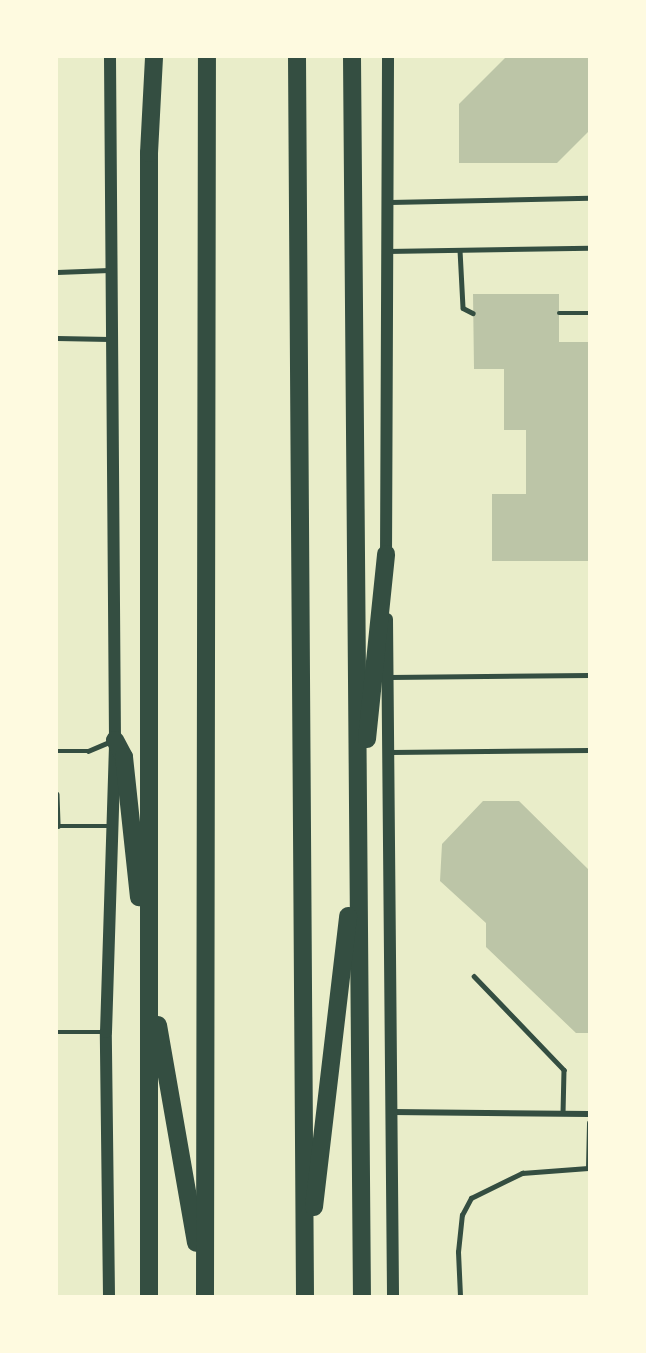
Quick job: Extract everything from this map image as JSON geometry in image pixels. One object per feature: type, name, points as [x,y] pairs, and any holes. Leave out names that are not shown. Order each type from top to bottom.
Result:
[{"type":"highway","points":[[149,1296],[148,423],[154,57]]},
{"type":"highway","points":[[205,1292],[207,57]]},
{"type":"highway","points":[[297,57],[305,1290]]},
{"type":"highway","points":[[352,57],[362,1296]]},
{"type":"highway","points":[[305,1290],[386,554]]},
{"type":"highway","points":[[115,740],[124,757],[146,962],[205,1292]]},
{"type":"main road","points":[[109,1296],[106,1032],[109,826],[115,740],[109,339],[110,57]]},
{"type":"main road","points":[[388,57],[386,554],[393,1296]]},
{"type":"street","points":[[392,1112],[589,1114]]},
{"type":"lane","points":[[387,202],[589,198]]},
{"type":"lane","points":[[387,251],[589,248]]},
{"type":"lane","points":[[460,250],[463,308],[473,313]]},
{"type":"lane","points":[[57,272],[109,270]]},
{"type":"lane","points":[[559,313],[589,313]]},
{"type":"lane","points":[[57,338],[109,339]]},
{"type":"lane","points":[[387,677],[589,675]]},
{"type":"lane","points":[[57,751],[88,751],[115,740]]},
{"type":"lane","points":[[388,752],[589,750]]},
{"type":"lane","points":[[57,794],[58,826],[109,826]]},
{"type":"lane","points":[[474,976],[564,1070],[563,1113]]},
{"type":"lane","points":[[57,1032],[106,1032]]},
{"type":"lane","points":[[460,1296],[459,1242],[462,1215],[471,1198],[522,1173],[588,1168],[589,1123]]},
{"type":"building","points":[[506,57],[589,57],[589,131],[557,163],[459,163],[459,104]]},
{"type":"building","points":[[473,294],[559,294],[559,342],[589,342],[589,561],[492,561],[492,494],[526,494],[526,430],[504,430],[504,369],[474,369]]},
{"type":"building","points":[[483,801],[519,801],[589,870],[589,1033],[576,1033],[486,947],[486,923],[440,881],[442,844]]}]
